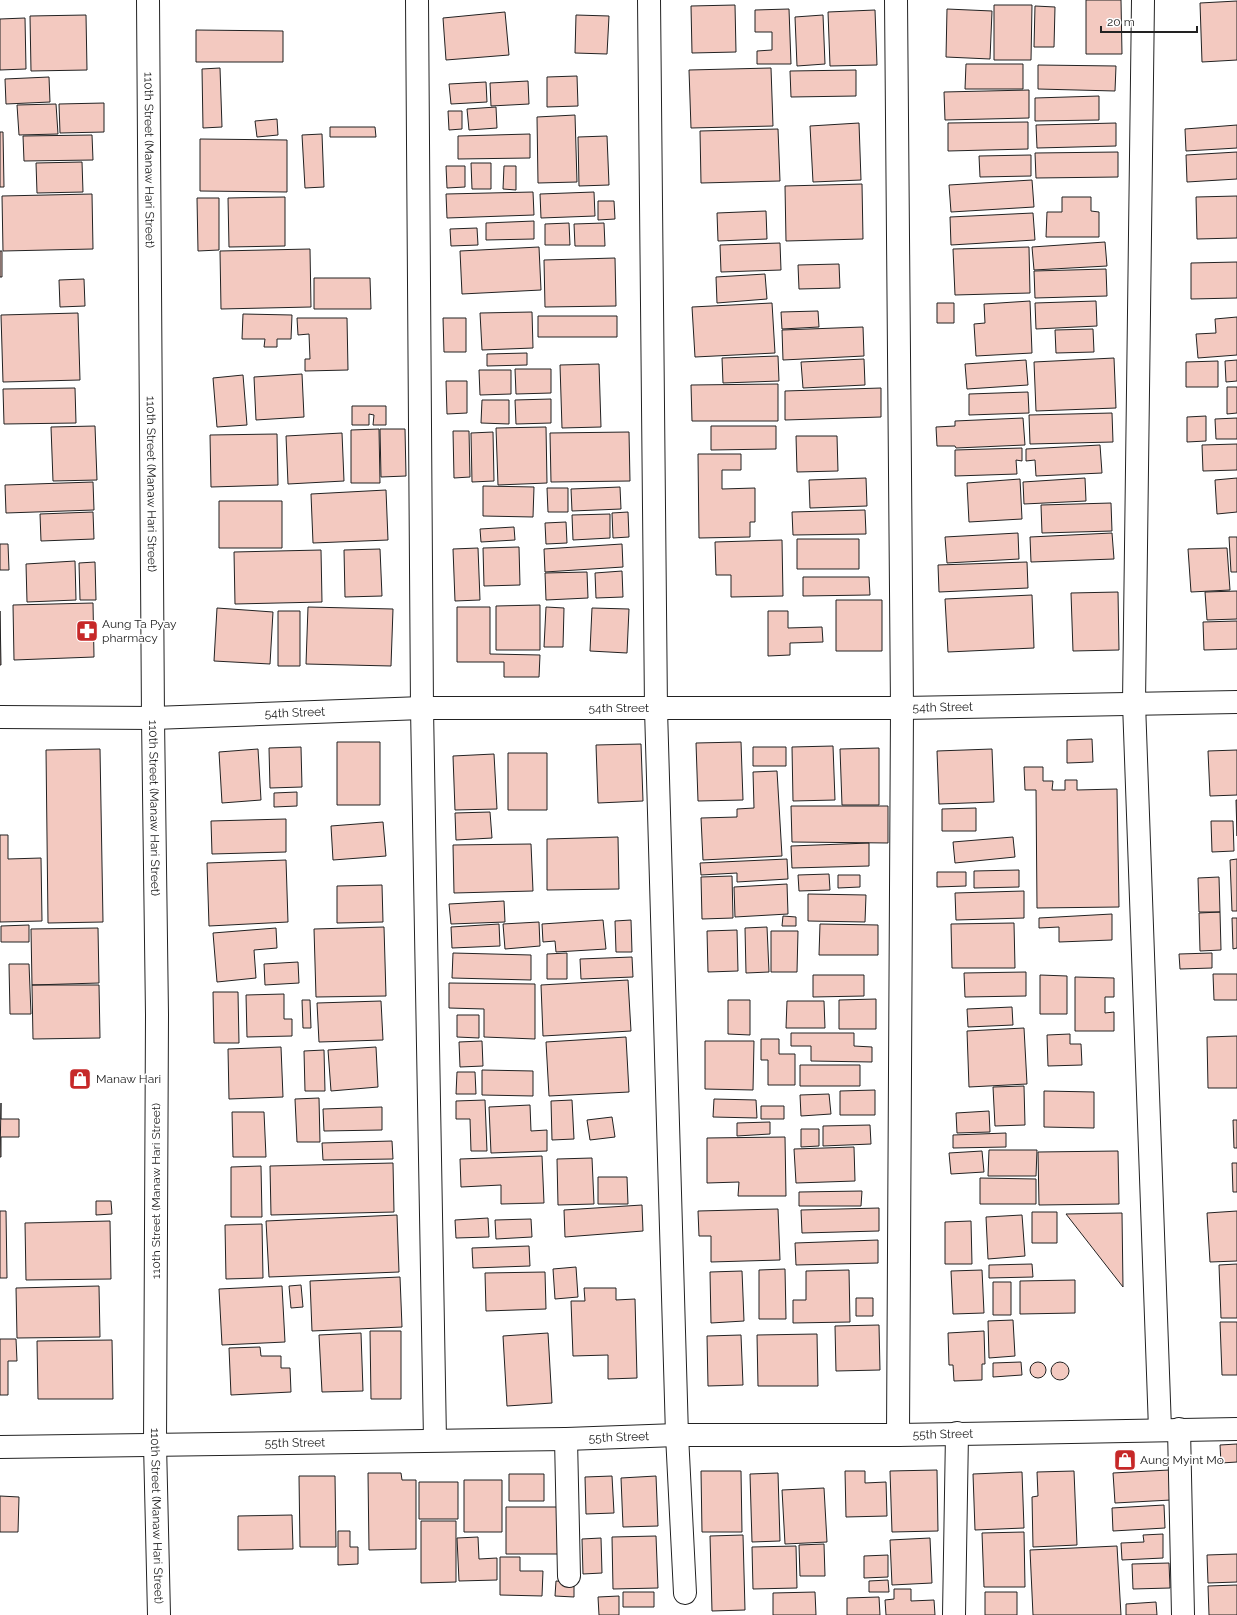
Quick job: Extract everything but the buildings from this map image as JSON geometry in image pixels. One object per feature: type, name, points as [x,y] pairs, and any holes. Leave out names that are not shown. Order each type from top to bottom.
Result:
[{"type":"street","name":"110th Street (Manaw Hari Street)","points":[[148,0],[153,718],[157,1015],[155,1444],[158,1615]]},
{"type":"street","points":[[417,0],[422,708],[435,1440]]},
{"type":"street","points":[[649,0],[656,709],[677,1435],[685,1593]]},
{"type":"street","points":[[896,0],[902,708],[898,1434]]},
{"type":"street","points":[[1143,0],[1134,703],[1169,1429],[1183,1615]]},
{"type":"street","name":"54th Street","points":[[0,717],[153,718],[422,708],[902,708],[1237,702]]},
{"type":"street","name":"55th Street","points":[[0,1447],[566,1439],[677,1435],[957,1434],[1237,1428]]},
{"type":"street","points":[[954,1615],[957,1434]]},
{"type":"street","points":[[566,1439],[569,1576]]},
{"type":"place","name":"Aung Ta Pyay pharmacy","points":[[87,631]]},
{"type":"place","name":"Manaw Hari","points":[[80,1079]]},
{"type":"place","name":"Aung Myint Mo","points":[[1125,1460]]}]
